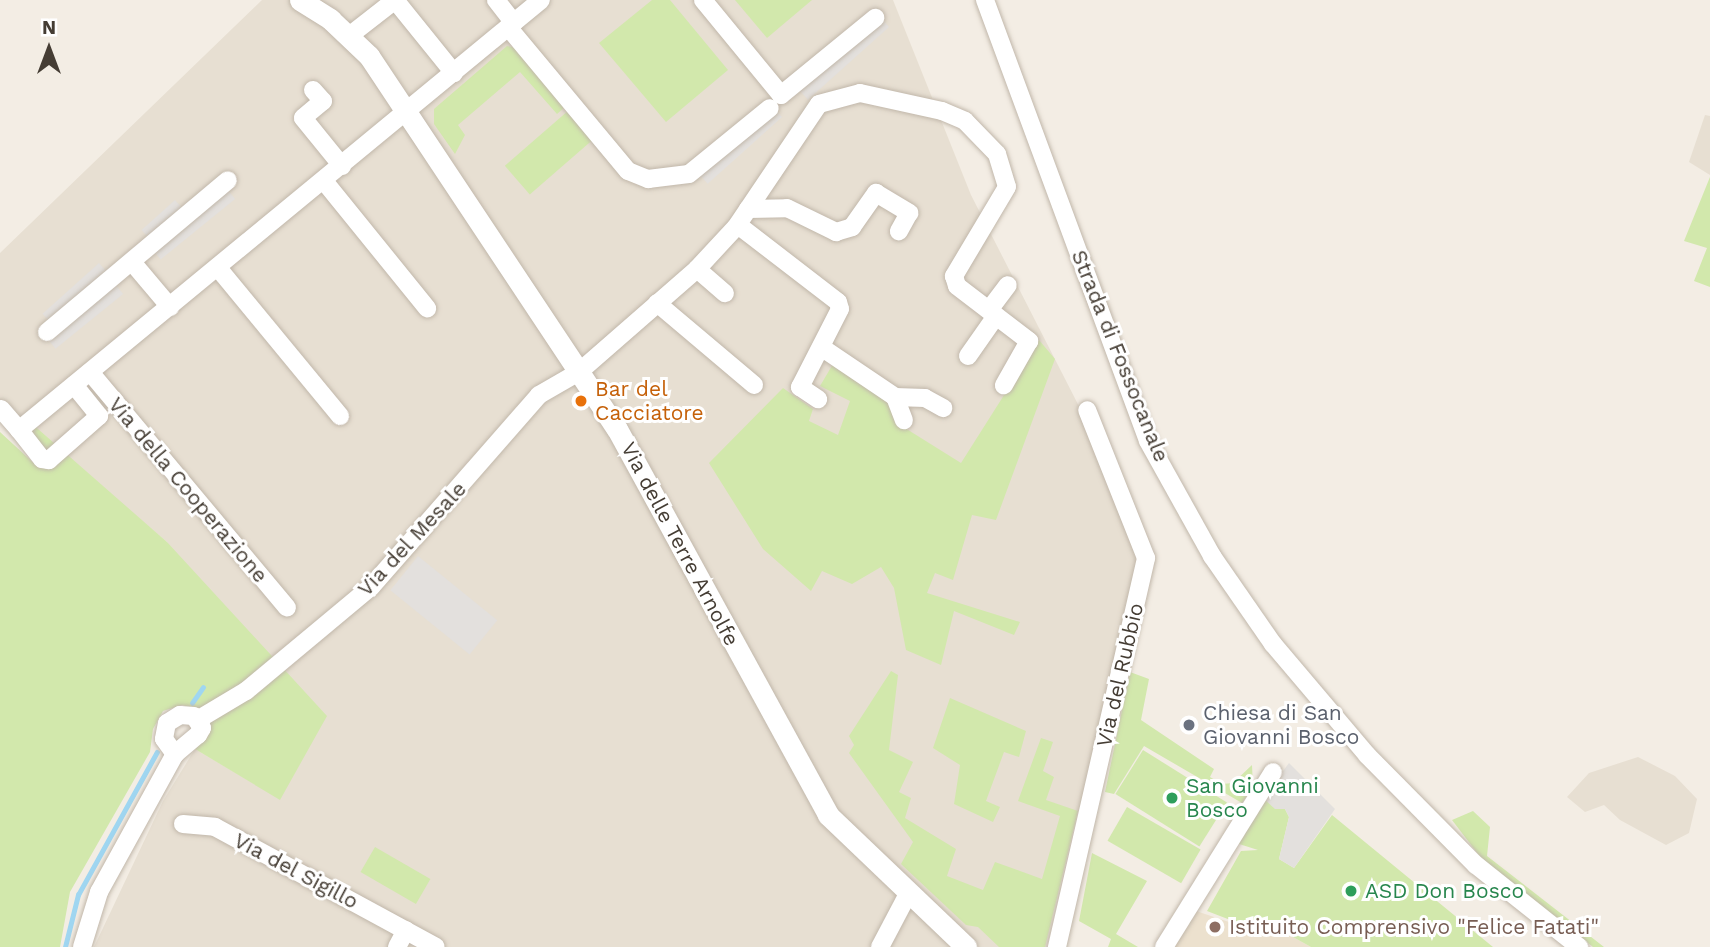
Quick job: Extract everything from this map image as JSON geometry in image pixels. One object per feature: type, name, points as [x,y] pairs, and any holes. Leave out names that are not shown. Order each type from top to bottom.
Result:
[{"type":"street","name":"Via delle Terre Arnolfe","points":[[300,0],[349,36],[409,112],[632,453],[828,815],[966,947]]},
{"type":"street","points":[[349,36],[395,0],[454,74]]},
{"type":"street","points":[[496,0],[511,25],[628,171],[648,179],[689,174],[771,108]]},
{"type":"street","points":[[1,409],[19,430],[409,112],[541,0]]},
{"type":"street","points":[[703,0],[781,94],[875,18]]},
{"type":"street","name":"Strada di Fossocanale","points":[[985,0],[1148,441],[1212,556],[1273,644],[1367,755],[1476,865],[1579,947]]},
{"type":"street","points":[[313,90],[323,101],[303,118],[342,166]]},
{"type":"street","name":"Via del Mesale","points":[[175,754],[164,739],[167,723],[180,715],[199,719],[246,691],[371,587],[539,395],[579,372],[696,269],[735,228],[819,104],[860,93],[942,111],[965,121],[997,154],[1007,187],[954,276],[957,286],[993,313]]},
{"type":"street","points":[[47,332],[228,180]]},
{"type":"street","points":[[324,181],[427,308]]},
{"type":"street","points":[[748,209],[777,206],[836,232],[852,227],[876,193],[909,213],[899,231]]},
{"type":"street","points":[[735,228],[819,297]]},
{"type":"street","points":[[735,228],[838,302],[840,309],[800,387],[818,399]]},
{"type":"street","points":[[132,262],[170,307]]},
{"type":"street","points":[[218,268],[341,416]]},
{"type":"street","points":[[696,269],[725,293]]},
{"type":"street","points":[[968,356],[1008,285]]},
{"type":"street","points":[[657,303],[754,385]]},
{"type":"street","points":[[993,313],[1029,341],[1004,385]]},
{"type":"street","points":[[821,347],[895,397],[925,398],[943,408]]},
{"type":"street","name":"Via della Cooperazione","points":[[90,372],[287,608]]},
{"type":"street","name":"Via della Cooperazione","points":[[19,430],[41,459],[49,460],[99,416],[74,385]]},
{"type":"street","points":[[895,397],[904,420]]},
{"type":"street","name":"Via del Rubbio","points":[[1057,947],[1146,558],[1087,411]]},
{"type":"street","points":[[82,947],[100,892],[175,754],[198,735],[199,719]]},
{"type":"street","points":[[1164,947],[1273,772]]},
{"type":"street","name":"Via del Sigillo","points":[[183,824],[215,827],[436,947]]},
{"type":"street","points":[[880,947],[909,892]]},
{"type":"street","points":[[397,947],[406,930]]},
{"type":"shaded area","points":[[262,0],[893,0],[971,195],[1085,418],[1141,555],[1047,947],[94,947],[163,801],[195,749],[280,799],[167,542],[0,401],[0,253]]},
{"type":"shaded area","points":[[881,18],[889,27],[808,100],[800,91]]},
{"type":"shaded area","points":[[774,108],[782,117],[708,184],[700,175]]},
{"type":"shaded area","points":[[1705,115],[1710,116],[1710,175],[1689,162]]},
{"type":"shaded area","points":[[227,189],[235,199],[161,260],[152,249]]},
{"type":"shaded area","points":[[175,200],[183,209],[150,239],[142,230]]},
{"type":"shaded area","points":[[99,263],[107,272],[51,323],[43,314]]},
{"type":"shaded area","points":[[115,284],[123,294],[56,349],[47,339]]},
{"type":"shaded area","points":[[418,556],[497,620],[470,654],[390,590]]},
{"type":"shaded area","points":[[1638,757],[1675,776],[1697,799],[1689,833],[1666,845],[1620,820],[1604,805],[1585,812],[1567,797],[1589,773]]},
{"type":"shaded area","points":[[1289,763],[1335,809],[1294,868],[1279,859],[1289,817],[1285,809],[1275,809],[1263,798]]},
{"type":"shaded area","name":"Istituito Comprensivo \"Felice Fatati\"","points":[[1196,911],[1259,932],[1266,922],[1311,947],[1170,947]]},
{"type":"green space","points":[[652,0],[670,0],[728,70],[666,122],[599,43]]},
{"type":"green space","points":[[735,0],[812,0],[767,38]]},
{"type":"green space","points":[[507,46],[516,48],[566,106],[557,114],[520,72],[458,125],[465,135],[455,154],[434,124],[434,109]]},
{"type":"green space","points":[[569,110],[594,139],[530,194],[505,166]]},
{"type":"green space","points":[[1710,177],[1710,287],[1694,281],[1707,248],[1684,241]]},
{"type":"green space","points":[[1039,340],[1055,359],[996,520],[972,515],[953,580],[935,573],[927,593],[1020,622],[1014,635],[954,611],[941,665],[906,650],[894,588],[881,567],[852,584],[822,571],[811,591],[763,549],[709,463],[783,388],[813,409],[809,421],[838,435],[850,401],[820,386],[833,364],[891,404],[897,423],[961,463]]},
{"type":"green space","points":[[30,422],[167,542],[327,716],[280,800],[195,749],[209,725],[201,710],[182,705],[163,711],[153,729],[150,752],[70,892],[60,947],[0,947],[0,432],[39,468]]},
{"type":"green space","points":[[891,671],[898,675],[889,750],[913,762],[899,792],[911,798],[905,818],[956,849],[947,876],[983,890],[995,862],[1042,879],[1060,816],[1018,801],[1041,738],[1053,742],[1043,771],[1054,777],[1046,800],[1078,811],[1045,947],[999,947],[978,927],[966,925],[901,864],[913,842],[849,753],[854,745],[849,736]]},
{"type":"green space","points":[[1130,672],[1149,679],[1141,720],[1214,769],[1210,777],[1222,784],[1233,783],[1252,765],[1253,787],[1242,803],[1144,746],[1114,794],[1105,792]]},
{"type":"green space","points":[[950,698],[1026,731],[1019,757],[1004,752],[986,801],[1000,807],[993,822],[954,804],[960,765],[933,748]]},
{"type":"green space","name":"San Giovanni Bosco","points":[[1143,750],[1227,802],[1199,847],[1115,794]]},
{"type":"green space","name":"ASD Don Bosco","points":[[1263,798],[1285,809],[1289,817],[1279,859],[1294,868],[1332,815],[1493,947],[1311,947],[1266,922],[1259,931],[1207,911],[1241,851],[1258,850],[1236,843]]},
{"type":"green space","points":[[1127,807],[1201,850],[1181,883],[1108,841]]},
{"type":"green space","points":[[1473,811],[1490,827],[1487,856],[1604,947],[1593,947],[1481,858],[1452,820]]},
{"type":"green space","points":[[375,847],[430,879],[416,904],[360,872]]},
{"type":"green space","points":[[1092,853],[1147,881],[1116,934],[1138,947],[1108,947],[1111,939],[1079,921]]},
{"type":"waterway","points":[[192,703],[203,687]]},
{"type":"waterway","points":[[65,947],[78,895],[157,752]]},
{"type":"place","name":"Bar del Cacciatore","points":[[581,401]]},
{"type":"place","name":"Chiesa di San Giovanni Bosco","points":[[1189,725]]},
{"type":"place","name":"San Giovanni Bosco","points":[[1172,798]]},
{"type":"place","name":"ASD Don Bosco","points":[[1351,891]]},
{"type":"place","name":"Istituito Comprensivo \"Felice Fatati\"","points":[[1215,927]]}]
